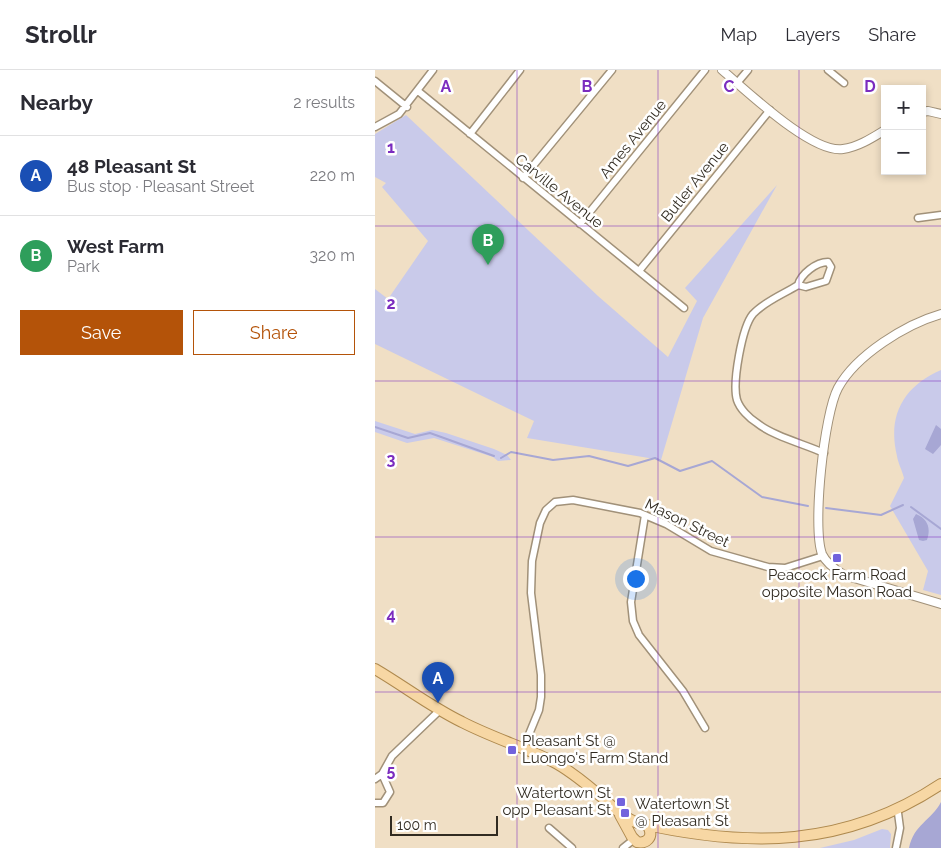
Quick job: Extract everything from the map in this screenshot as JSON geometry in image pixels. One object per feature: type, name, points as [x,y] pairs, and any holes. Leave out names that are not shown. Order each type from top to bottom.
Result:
[{"type":"main road","points":[[375,669],[419,699],[462,722],[553,762],[597,793],[618,812],[640,840]]},
{"type":"main road","points":[[640,840],[664,832],[694,840],[741,845],[808,845],[848,835],[898,813],[941,784]]},
{"type":"main road","points":[[618,812],[639,824],[640,840]]},
{"type":"street","points":[[375,127],[399,114],[407,107],[433,70]]},
{"type":"street","points":[[470,134],[520,70]]},
{"type":"street","points":[[523,178],[612,70]]},
{"type":"street","name":"Ames Avenue","points":[[580,224],[705,70]]},
{"type":"street","points":[[722,70],[793,128],[827,149],[841,150],[866,141],[881,132]]},
{"type":"street","points":[[737,83],[748,70]]},
{"type":"street","points":[[828,70],[844,83]]},
{"type":"street","points":[[375,81],[407,107]]},
{"type":"street","name":"Carville Avenue","points":[[418,91],[684,308]]},
{"type":"street","name":"Butler Avenue","points":[[639,270],[770,110]]},
{"type":"street","points":[[926,112],[941,114]]},
{"type":"street","points":[[918,218],[941,215]]},
{"type":"street","points":[[799,285],[807,287],[826,281],[831,267],[828,262],[818,264],[802,276],[799,285],[756,311],[749,319],[745,331],[736,386],[737,400],[742,410],[757,424],[824,453]]},
{"type":"street","points":[[941,314],[901,331],[877,348],[847,374],[833,401],[824,453],[819,536],[823,556],[843,576],[941,604]]},
{"type":"street","name":"Mason Street","points":[[523,749],[539,710],[541,697],[541,675],[531,593],[532,561],[540,523],[546,510],[555,502],[573,500],[645,515],[666,524],[711,551],[768,568],[785,568],[823,556]]},
{"type":"street","points":[[645,515],[631,602],[633,621],[639,635],[683,691],[705,728]]},
{"type":"street","points":[[375,780],[382,774],[392,756],[440,710]]},
{"type":"street","points":[[375,803],[383,803],[390,792],[382,774]]},
{"type":"street","points":[[896,848],[900,828],[898,813]]},
{"type":"street","points":[[549,828],[572,848]]},
{"type":"street","points":[[623,848],[640,840]]},
{"type":"shaded area","points":[[406,115],[598,296],[668,357],[697,301],[685,288],[777,185],[703,318],[661,460],[527,438],[534,421],[375,344],[375,289],[388,299],[428,241],[382,187],[386,183],[375,177],[375,134]]},
{"type":"shaded area","points":[[941,370],[941,595],[923,590],[928,571],[890,506],[904,478],[898,459],[894,428],[901,404],[917,384]]},
{"type":"shaded area","points":[[375,421],[415,434],[432,430],[446,433],[494,449],[507,455],[511,460],[498,461],[493,457],[434,438],[407,443],[375,432]]},
{"type":"shaded area","points":[[936,425],[941,429],[941,445],[933,454],[925,449]]},
{"type":"shaded area","points":[[916,514],[926,521],[929,532],[927,540],[919,540],[913,519]]},
{"type":"shaded area","points":[[941,802],[941,848],[909,848],[915,833]]},
{"type":"shaded area","points":[[882,829],[888,830],[891,834],[890,848],[820,848],[854,840]]},
{"type":"waterway","points":[[375,427],[408,438],[430,433],[494,456]]},
{"type":"waterway","points":[[501,458],[511,452],[553,460],[589,456],[628,466],[655,458],[680,471],[712,461],[762,497],[808,506]]},
{"type":"waterway","points":[[826,508],[881,515],[903,505]]},
{"type":"waterway","points":[[911,507],[941,529]]},
{"type":"place","name":"West Farm","points":[[488,265]]},
{"type":"place","name":"Peacock Farm Road opposite Mason Road","points":[[837,558]]},
{"type":"place","name":"48 Pleasant St","points":[[438,703]]},
{"type":"place","name":"Pleasant St @ Luongo's Farm Stand","points":[[512,750]]},
{"type":"place","name":"Watertown St opp Pleasant St","points":[[621,802]]},
{"type":"place","name":"Watertown St @ Pleasant St","points":[[625,813]]}]
